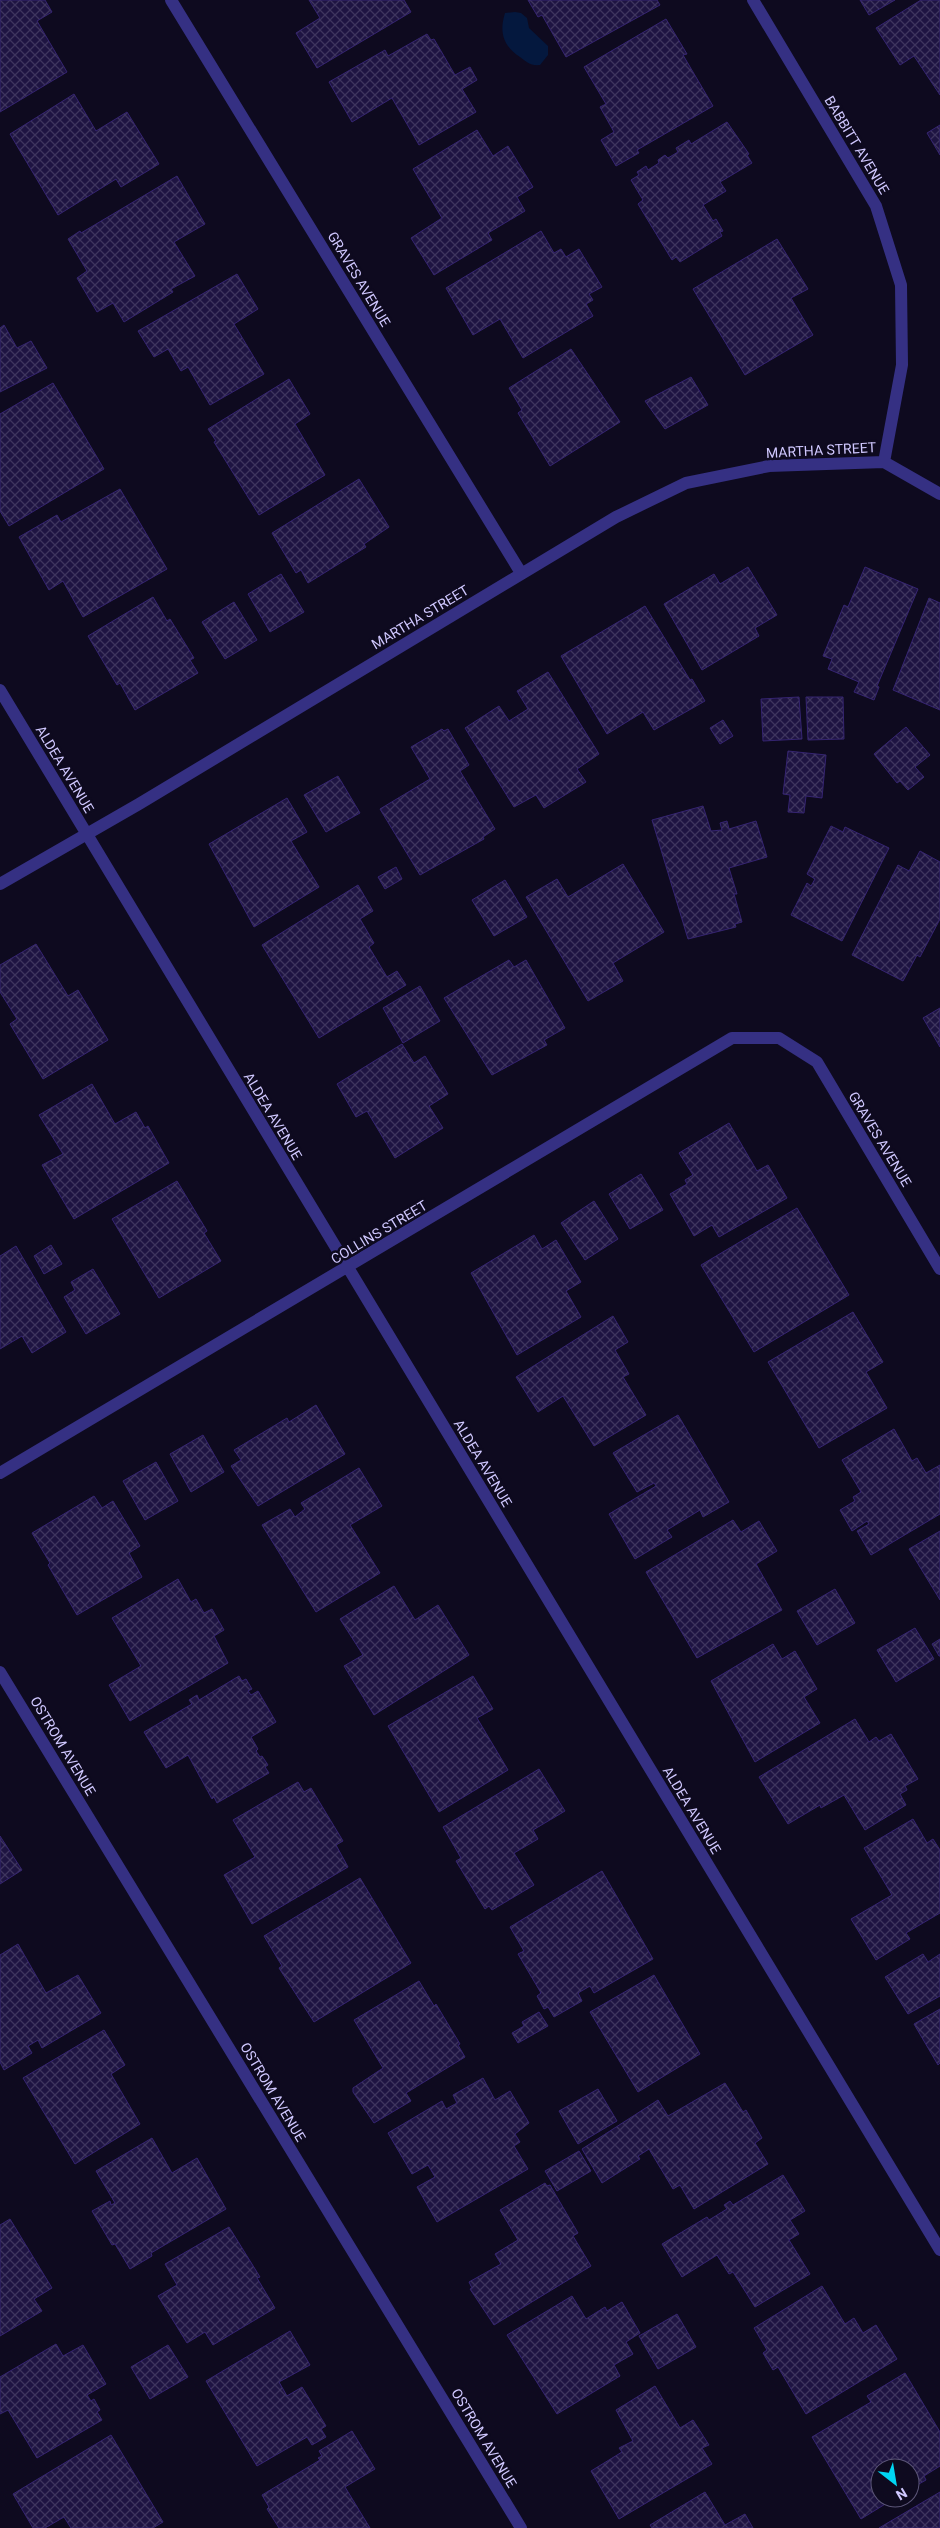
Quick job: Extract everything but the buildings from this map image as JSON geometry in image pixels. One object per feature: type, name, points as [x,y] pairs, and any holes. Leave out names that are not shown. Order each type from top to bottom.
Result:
[{"type":"street","name":"GRAVES AVENUE","points":[[172,0],[521,573]]},
{"type":"street","name":"BABBITT AVENUE","points":[[753,0],[876,206],[901,285],[902,364],[884,462]]},
{"type":"street","name":"MARTHA STREET","points":[[0,884],[87,834],[616,517],[686,483],[769,466],[884,462]]},
{"type":"street","points":[[884,462],[940,494]]},
{"type":"street","name":"ALDEA AVENUE","points":[[0,690],[347,1269],[940,2250]]},
{"type":"street","name":"COLLINS STREET","points":[[0,1473],[347,1269],[732,1038],[779,1038]]},
{"type":"street","name":"GRAVES AVENUE","points":[[779,1038],[817,1062],[940,1269]]},
{"type":"street","name":"OSTROM AVENUE","points":[[0,1672],[521,2528]]},
{"type":"water","points":[[505,13],[521,13],[527,18],[529,28],[548,46],[548,55],[540,65],[527,62],[514,53],[506,43],[502,26]]}]
